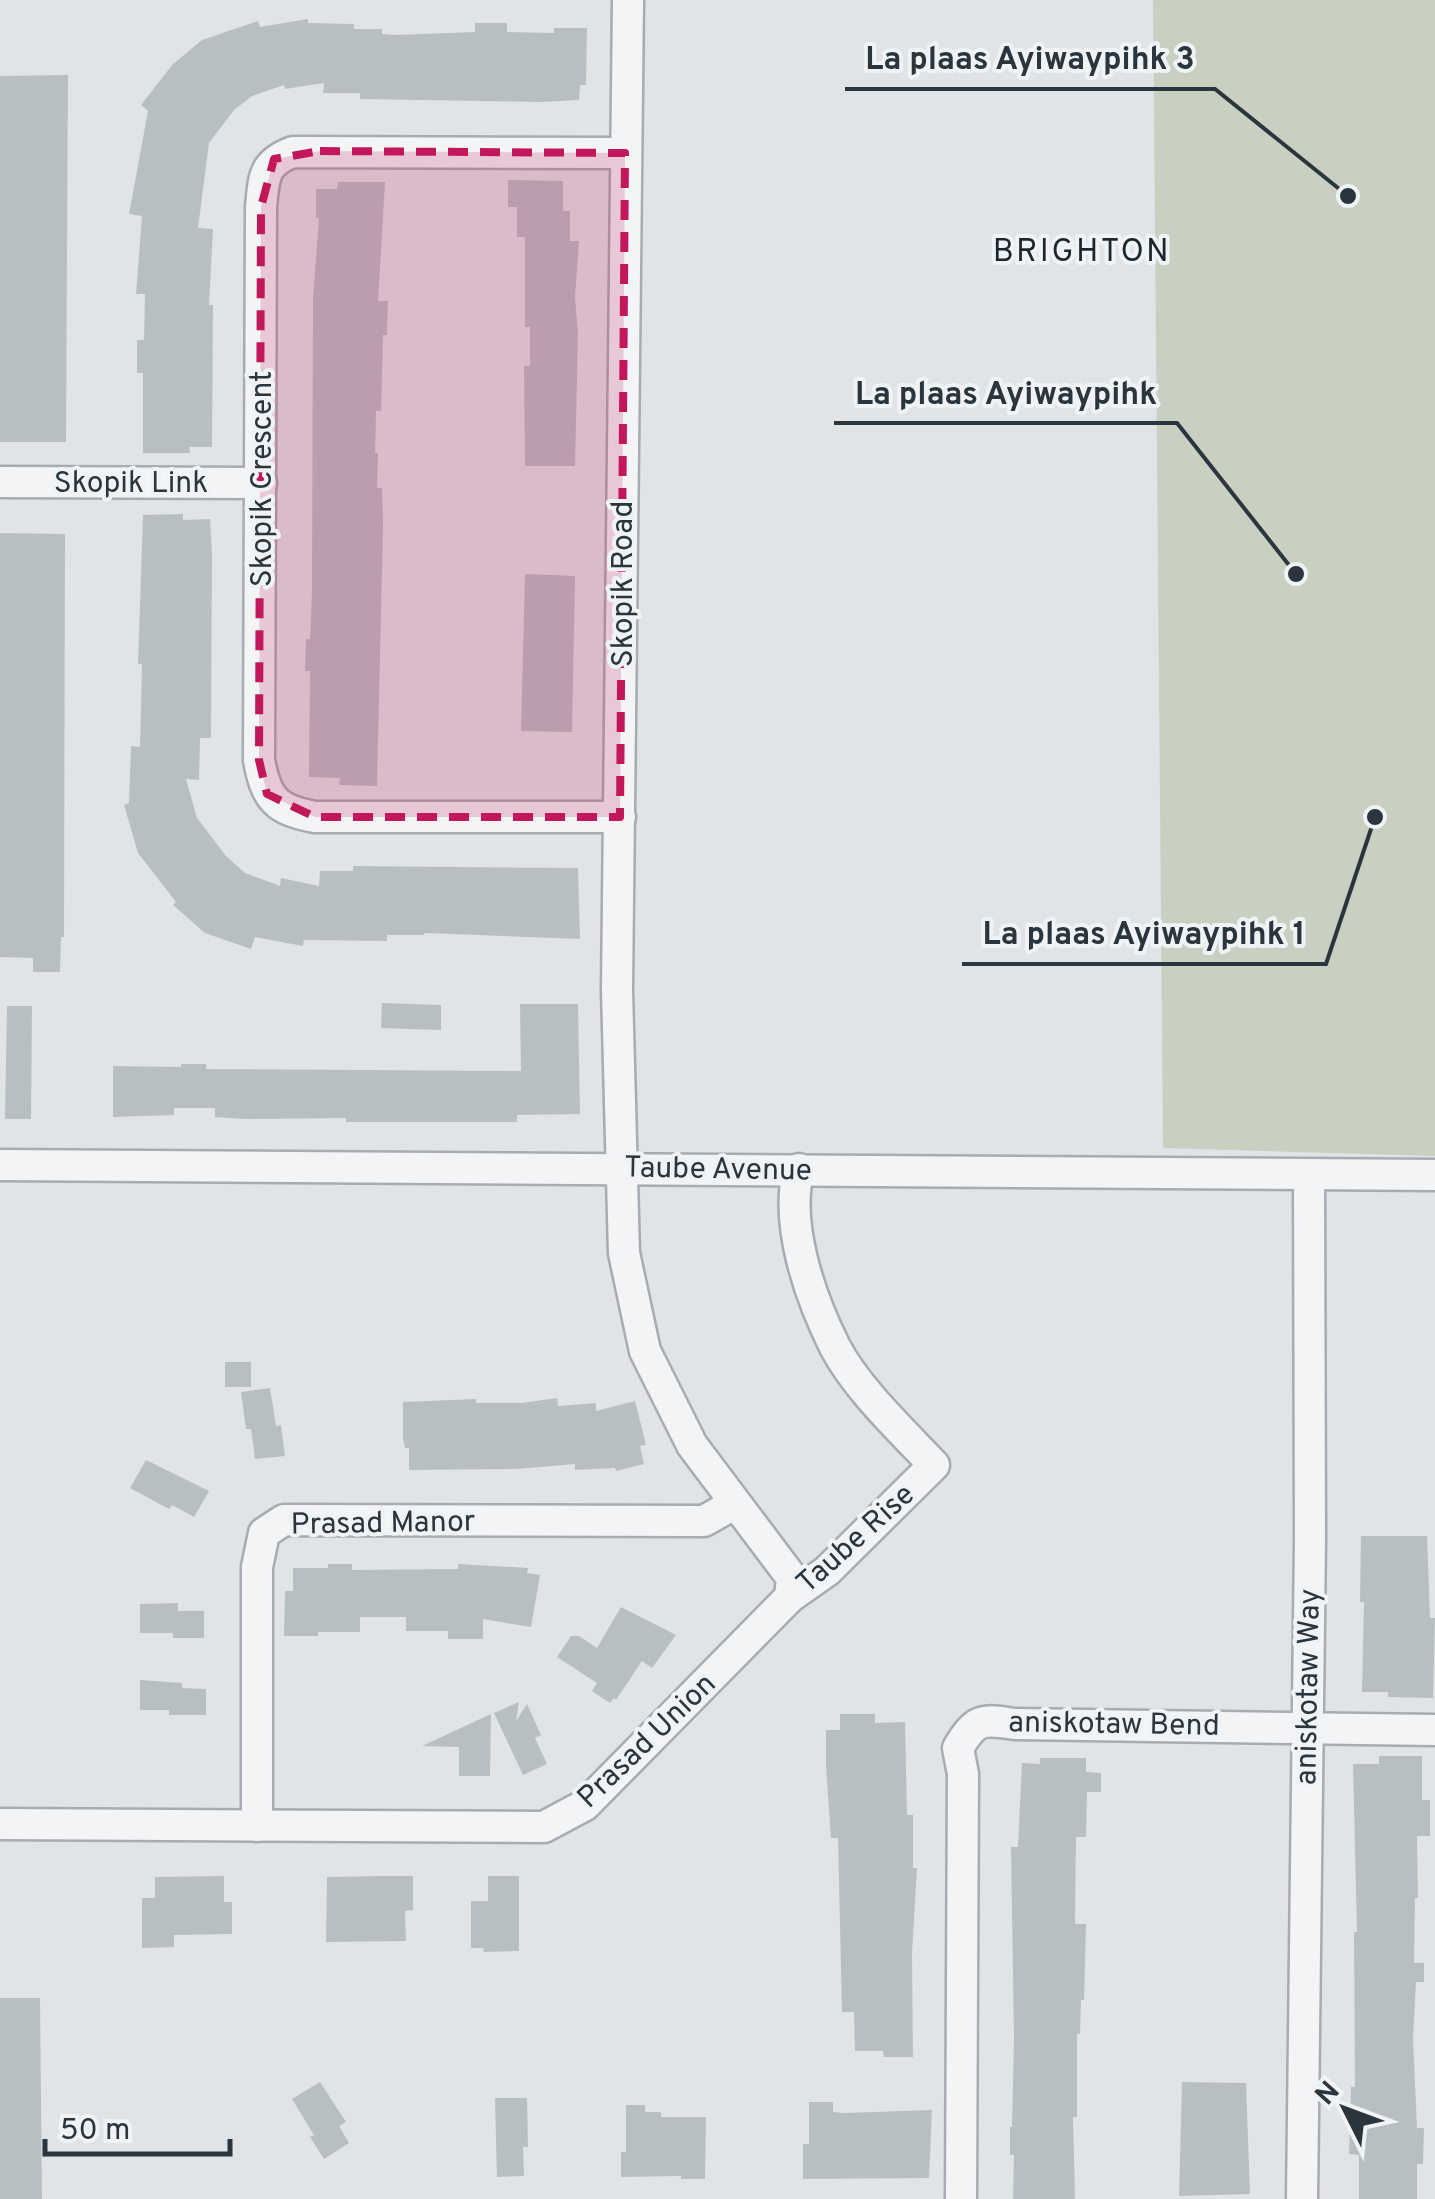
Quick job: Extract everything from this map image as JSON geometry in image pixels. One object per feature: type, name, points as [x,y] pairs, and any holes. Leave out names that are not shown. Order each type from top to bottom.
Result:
[{"type":"street","name":"Skopik Road","points":[[620,1167],[618,990],[628,0]]},
{"type":"street","name":"Skopik Crescent","points":[[620,817],[316,817],[280,806],[268,794],[260,760],[261,207],[264,177],[274,159],[293,152],[625,153]]},
{"type":"street","name":"Skopik Link","points":[[0,482],[261,483]]},
{"type":"street","name":"Taube Avenue","points":[[0,1164],[1435,1176]]},
{"type":"street","points":[[620,1167],[624,1253],[645,1350],[692,1445],[792,1578],[790,1597]]},
{"type":"street","name":"Taube Rise","points":[[790,1597],[821,1576],[934,1466],[879,1407],[836,1348],[797,1248],[793,1191],[799,1169]]},
{"type":"street","name":"aniskotaw Way","points":[[1302,2199],[1309,1176]]},
{"type":"street","name":"Prasad Manor","points":[[257,1826],[257,1567],[264,1534],[284,1520],[704,1521],[734,1504]]},
{"type":"street","name":"Prasad Union","points":[[0,1824],[544,1827],[585,1804],[790,1597]]},
{"type":"street","name":"aniskotaw Bend","points":[[961,2199],[962,1774],[958,1748],[970,1728],[985,1719],[1015,1724],[1435,1730]]},
{"type":"highlighted area","points":[[320,151],[625,153],[620,817],[315,817],[267,794],[259,760],[261,207],[274,159]]},
{"type":"shaded area","points":[[1153,0],[1435,0],[1435,1156],[1163,1148]]},
{"type":"building","points":[[308,19],[308,23],[354,24],[354,29],[382,29],[382,34],[395,35],[475,32],[475,23],[507,23],[507,32],[554,33],[554,28],[587,28],[586,85],[580,85],[579,100],[542,102],[360,99],[360,93],[323,93],[324,83],[285,89],[284,85],[252,96],[234,110],[209,143],[198,228],[213,229],[209,305],[213,305],[212,447],[189,447],[190,453],[143,453],[143,373],[137,373],[137,340],[144,340],[145,294],[136,294],[142,216],[129,214],[148,111],[141,105],[173,64],[202,40],[258,21],[260,27]]},
{"type":"building","points":[[68,75],[66,442],[0,442],[0,76]]},
{"type":"building","points":[[508,180],[563,181],[563,211],[570,211],[570,241],[579,241],[575,297],[575,466],[525,466],[524,366],[530,366],[530,327],[525,327],[525,237],[517,237],[517,207],[508,207]]},
{"type":"building","points":[[338,182],[385,182],[378,301],[388,301],[387,335],[383,335],[381,411],[376,411],[375,453],[377,488],[382,488],[383,525],[377,786],[339,785],[340,778],[309,777],[310,671],[305,671],[312,592],[313,299],[319,218],[316,189],[337,189]]},
{"type":"building","points":[[183,514],[183,520],[210,519],[212,553],[211,738],[200,738],[199,780],[186,779],[197,818],[226,856],[245,873],[280,886],[281,878],[319,886],[320,871],[353,871],[353,866],[578,868],[580,939],[424,933],[387,935],[387,941],[304,940],[303,946],[255,937],[251,949],[205,933],[173,905],[176,902],[138,853],[124,805],[129,803],[131,746],[140,747],[142,664],[138,664],[143,515]]},
{"type":"building","points":[[0,533],[65,534],[64,937],[60,972],[33,972],[33,958],[0,957]]},
{"type":"building","points":[[525,574],[575,576],[572,732],[521,731]]},
{"type":"building","points":[[382,1003],[441,1005],[441,1030],[381,1028]]},
{"type":"building","points":[[520,1004],[578,1004],[580,1114],[517,1115],[517,1122],[346,1122],[346,1118],[215,1117],[215,1108],[174,1108],[174,1115],[113,1117],[113,1066],[206,1064],[206,1069],[521,1071]]},
{"type":"building","points":[[7,1006],[32,1006],[31,1119],[5,1119]]},
{"type":"building","points":[[225,1362],[251,1362],[251,1387],[225,1387]]},
{"type":"building","points":[[270,1388],[285,1456],[255,1459],[241,1392]]},
{"type":"building","points":[[557,1398],[558,1406],[596,1403],[596,1411],[635,1401],[646,1445],[640,1446],[644,1464],[616,1471],[575,1470],[575,1464],[409,1470],[409,1448],[405,1448],[403,1438],[403,1402],[476,1399],[476,1403],[522,1403]]},
{"type":"building","points":[[146,1460],[209,1491],[194,1517],[172,1505],[169,1509],[130,1488]]},
{"type":"building","points":[[1361,1536],[1427,1536],[1430,1618],[1435,1618],[1433,1698],[1362,1692]]},
{"type":"building","points":[[328,1564],[352,1564],[352,1570],[458,1569],[458,1564],[528,1568],[527,1573],[540,1575],[531,1627],[483,1619],[483,1639],[448,1639],[448,1631],[406,1631],[406,1617],[360,1617],[360,1632],[284,1636],[285,1591],[293,1591],[293,1568],[328,1568]]},
{"type":"building","points":[[178,1603],[178,1611],[204,1611],[204,1638],[140,1633],[140,1604]]},
{"type":"building","points":[[621,1607],[676,1635],[652,1668],[642,1661],[610,1703],[592,1691],[597,1683],[557,1657],[571,1636],[579,1636],[597,1648]]},
{"type":"building","points":[[140,1680],[206,1689],[206,1715],[140,1710]]},
{"type":"building","points":[[519,1702],[516,1721],[527,1704],[541,1735],[535,1738],[547,1764],[523,1775],[494,1713]]},
{"type":"building","points":[[491,1714],[490,1776],[459,1776],[459,1747],[422,1746]]},
{"type":"building","points":[[840,1714],[875,1714],[875,1723],[905,1722],[907,1815],[913,1815],[913,1868],[917,1868],[912,1953],[913,2057],[855,2051],[854,2012],[842,2012],[838,1838],[831,1838],[826,1766],[826,1730],[840,1730]]},
{"type":"building","points":[[1379,1756],[1422,1756],[1422,1800],[1430,1800],[1430,1836],[1417,1836],[1414,1963],[1424,1963],[1424,1982],[1416,1982],[1413,2038],[1417,2128],[1424,2128],[1423,2164],[1417,2164],[1417,2199],[1359,2199],[1359,2155],[1349,2154],[1351,2087],[1355,2087],[1357,1932],[1353,1764],[1379,1764]]},
{"type":"building","points":[[1040,1758],[1086,1758],[1086,1772],[1101,1773],[1101,1792],[1087,1792],[1086,1837],[1076,1837],[1075,1924],[1086,1924],[1084,2000],[1077,2034],[1077,2117],[1073,2117],[1075,2199],[1013,2199],[1011,1847],[1018,1847],[1022,1763],[1040,1764]]},
{"type":"building","points":[[224,1876],[224,1902],[232,1902],[232,1934],[174,1935],[174,1947],[142,1948],[142,1898],[155,1898],[155,1877]]},
{"type":"building","points":[[413,1876],[413,1910],[405,1911],[406,1941],[326,1942],[327,1877]]},
{"type":"building","points":[[488,1876],[519,1876],[519,1951],[484,1952],[483,1948],[471,1948],[471,1901],[488,1901]]},
{"type":"building","points":[[0,1998],[40,1998],[42,2199],[0,2199]]},
{"type":"building","points":[[320,2082],[346,2122],[339,2126],[349,2143],[324,2159],[292,2099]]},
{"type":"building","points":[[1182,2082],[1246,2083],[1250,2194],[1179,2196]]},
{"type":"building","points":[[495,2098],[527,2098],[524,2176],[497,2177]]},
{"type":"building","points":[[809,2102],[833,2102],[833,2112],[845,2113],[932,2110],[929,2178],[803,2179],[803,2144],[809,2144]]},
{"type":"building","points":[[626,2105],[645,2105],[645,2112],[661,2112],[661,2117],[706,2117],[705,2179],[621,2177],[621,2152],[626,2152]]},
{"type":"place","name":"La plaas Ayiwaypihk 3","points":[[1348,196]]},
{"type":"place","name":"La plaas Ayiwaypihk","points":[[1296,574]]},
{"type":"place","name":"La plaas Ayiwaypihk 1","points":[[1375,817]]},
{"type":"district","name":"BRIGHTON","points":[[1082,250]]}]
